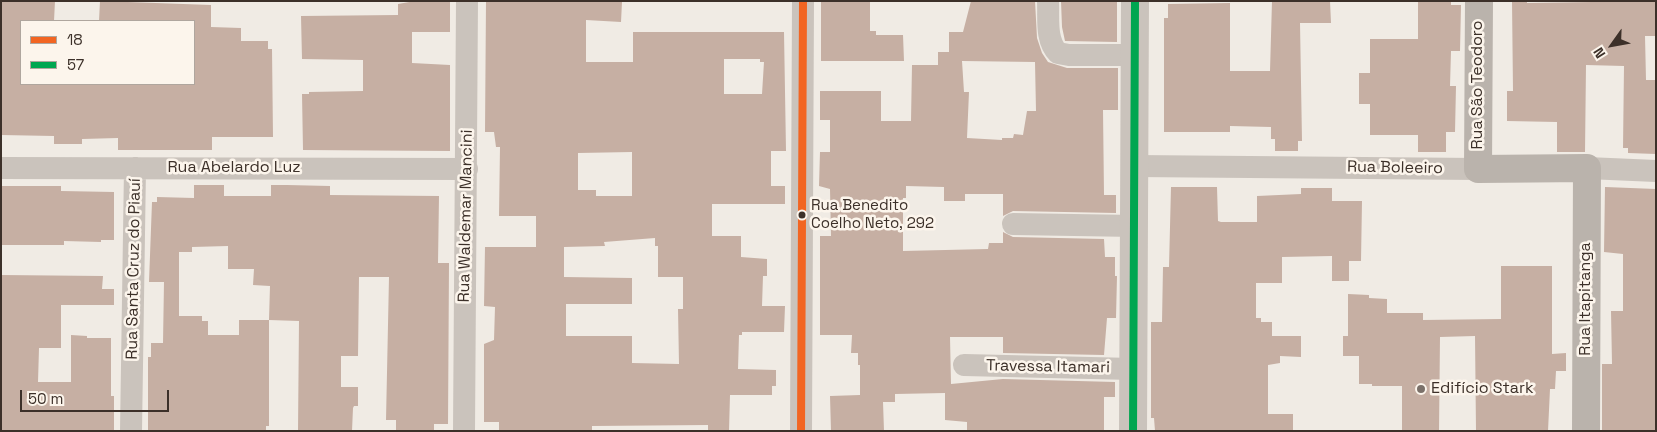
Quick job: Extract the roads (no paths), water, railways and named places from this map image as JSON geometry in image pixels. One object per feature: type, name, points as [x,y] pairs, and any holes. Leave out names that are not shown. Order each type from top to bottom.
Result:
[{"type":"main road","name":"Rua São Teodoro","points":[[1478,169],[1479,1]]},
{"type":"main road","name":"Rua Boleeiro","points":[[1478,169],[1587,168]]},
{"type":"main road","name":"Rua Itapitanga","points":[[1586,431],[1587,168]]},
{"type":"street","name":"Rua Waldemar Mancini","points":[[464,431],[467,1]]},
{"type":"street","points":[[801,431],[803,1]]},
{"type":"street","points":[[1048,1],[1050,34],[1052,43],[1058,53],[1069,55],[1134,55]]},
{"type":"street","points":[[1133,431],[1135,1]]},
{"type":"street","name":"Rua Boleeiro","points":[[1135,166],[1478,169]]},
{"type":"street","name":"Rua Abelardo Luz","points":[[1,168],[467,169]]},
{"type":"street","name":"Rua Santa Cruz do Piauí","points":[[131,431],[135,168]]},
{"type":"street","name":"Rua Boleeiro","points":[[1587,168],[1656,171]]},
{"type":"street","points":[[1013,224],[1134,226]]},
{"type":"street","name":"Travessa Itamari","points":[[964,365],[1133,369]]},
{"type":"place","name":"Rua Benedito Coelho Neto, 292","points":[[802,215]]},
{"type":"place","name":"Edifício Stark","points":[[1421,389]]}]
